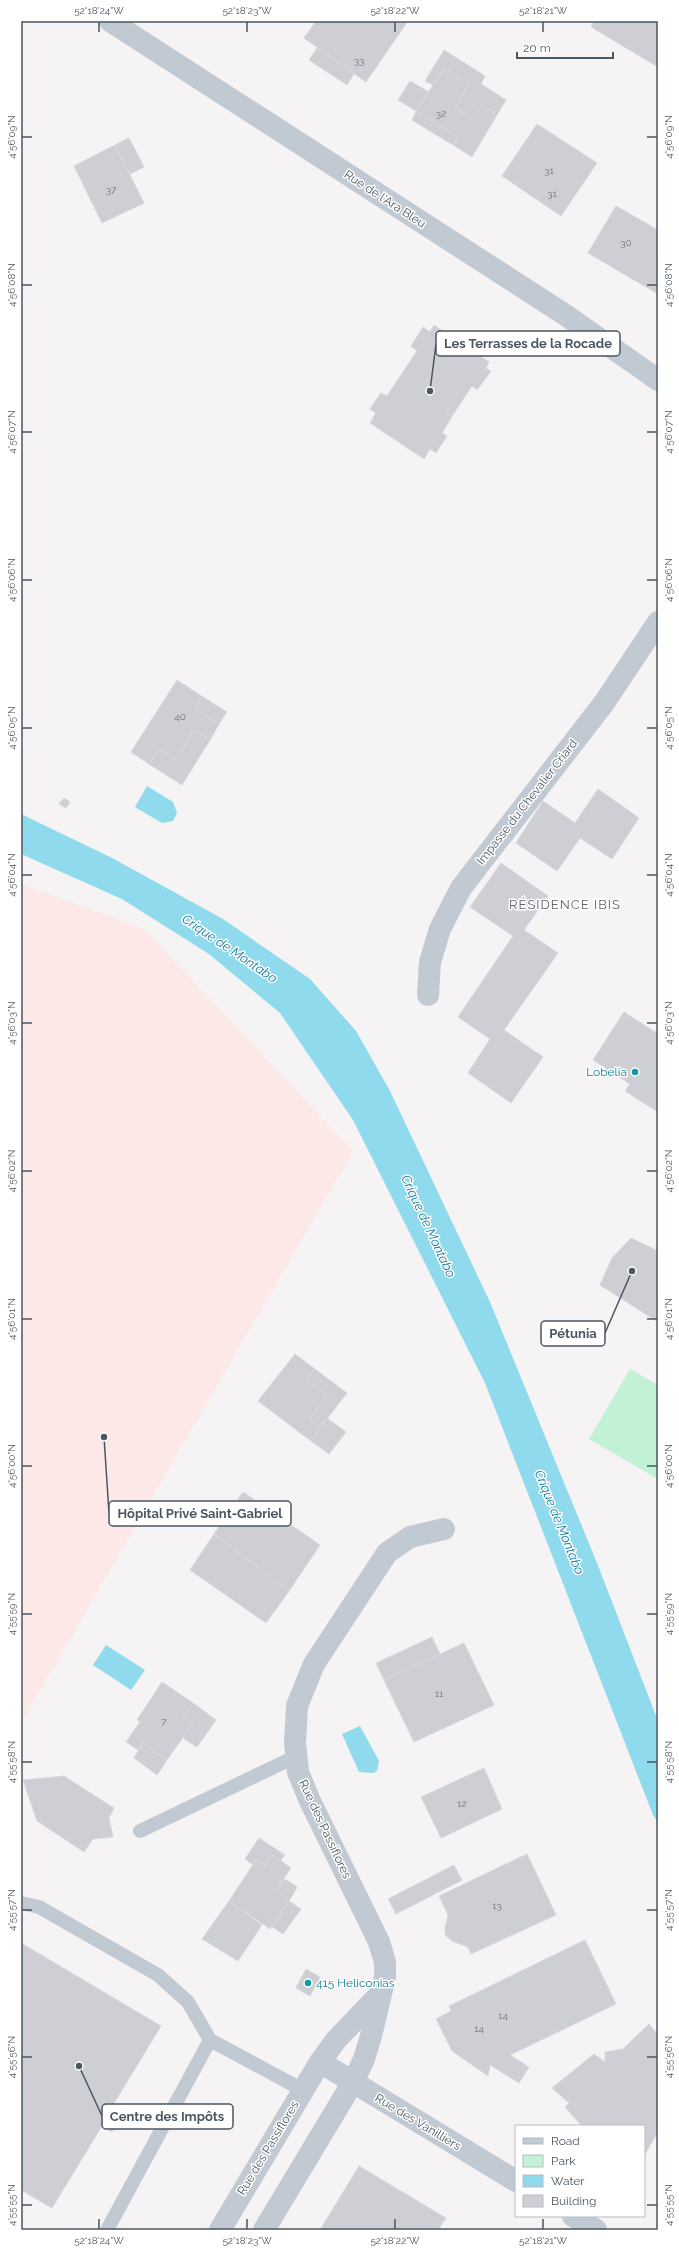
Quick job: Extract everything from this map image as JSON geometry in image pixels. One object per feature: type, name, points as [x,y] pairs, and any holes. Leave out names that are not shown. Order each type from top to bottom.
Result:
[{"type":"street","name":"Rue de l'Ara Bleu","points":[[110,21],[560,312],[658,380]]},
{"type":"street","name":"Impasse du Chevalier Criard","points":[[428,995],[430,962],[440,929],[461,888],[604,703],[658,622]]},
{"type":"street","name":"Rue des Passiflores","points":[[264,2230],[353,2082],[364,2059],[372,2036],[380,1994],[385,1977],[385,1962],[379,1942],[310,1801],[298,1772],[295,1743],[297,1706],[314,1664],[387,1553],[410,1537],[444,1529]]},
{"type":"street","name":"Rue des Passiflores","points":[[220,2230],[320,2062],[336,2040],[380,1994]]},
{"type":"street","name":"Rue des Vanilliers","points":[[320,2062],[515,2180]]},
{"type":"street","points":[[575,2217],[596,2230]]},
{"type":"lane","points":[[140,1831],[297,1756]]},
{"type":"lane","points":[[21,1903],[39,1907],[158,1974],[188,2002],[210,2040],[303,2090]]},
{"type":"lane","points":[[107,2230],[210,2040]]},
{"type":"shaded area","points":[[21,884],[144,929],[353,1151],[21,1723]]},
{"type":"green space","points":[[630,1369],[658,1385],[658,1479],[589,1439]]},
{"type":"water","points":[[147,786],[173,802],[177,813],[173,821],[162,823],[135,807]]},
{"type":"water","name":"Crique de Montabo","points":[[21,814],[112,858],[223,919],[310,979],[356,1031],[390,1091],[490,1302],[597,1563],[658,1721],[658,1822],[653,1815],[485,1383],[353,1120],[280,1013],[209,954],[122,899],[21,854]]},
{"type":"water","points":[[106,1645],[145,1670],[131,1690],[93,1665]]},
{"type":"water","points":[[360,1726],[379,1761],[377,1771],[373,1773],[359,1772],[342,1734]]},
{"type":"building","points":[[316,21],[408,21],[366,82],[304,38]]},
{"type":"building","points":[[594,21],[658,21],[658,67],[591,27]]},
{"type":"building","points":[[317,48],[355,72],[347,85],[309,60]]},
{"type":"building","points":[[444,50],[485,76],[481,84],[506,100],[497,115],[482,105],[473,119],[455,108],[469,84],[444,68],[433,85],[425,81]]},
{"type":"building","points":[[444,68],[469,84],[455,108],[473,119],[482,105],[497,115],[472,157],[453,145],[458,137],[416,111]]},
{"type":"building","points":[[410,81],[429,92],[416,111],[398,100]]},
{"type":"building","points":[[416,111],[458,137],[453,145],[412,120]]},
{"type":"building","points":[[537,124],[597,163],[561,216],[502,176]]},
{"type":"building","points":[[129,138],[144,167],[130,174],[115,145]]},
{"type":"building","points":[[115,145],[144,203],[102,223],[74,166]]},
{"type":"building","points":[[616,206],[658,230],[658,294],[588,253]]},
{"type":"building","points":[[434,325],[489,362],[486,368],[491,371],[477,390],[472,386],[442,433],[447,436],[436,453],[430,449],[424,459],[370,423],[376,413],[370,409],[381,393],[387,396],[417,351],[411,346],[423,327],[430,332]]},
{"type":"building","points":[[460,404],[454,413],[446,416],[450,408]]},
{"type":"building","points":[[177,680],[203,697],[195,709],[219,724],[210,740],[195,730],[175,759],[159,748],[149,764],[131,752]]},
{"type":"building","points":[[203,697],[227,712],[219,724],[195,709]]},
{"type":"building","points":[[195,730],[210,740],[182,785],[149,764],[159,748],[175,759]]},
{"type":"building","points":[[598,789],[639,818],[612,859],[580,838],[557,871],[516,843],[543,801],[575,823]]},
{"type":"building","points":[[64,798],[70,802],[66,808],[59,804]]},
{"type":"building","points":[[501,863],[548,896],[524,930],[558,953],[504,1030],[543,1057],[511,1103],[468,1073],[490,1039],[458,1017],[513,936],[470,907]]},
{"type":"building","name":"Lobelia","points":[[624,1012],[655,1032],[658,1030],[658,1112],[625,1091],[630,1084],[593,1060]]},
{"type":"building","points":[[631,1238],[658,1251],[658,1322],[600,1285],[612,1258]]},
{"type":"building","points":[[295,1354],[315,1369],[306,1379],[327,1395],[309,1419],[320,1428],[311,1441],[258,1401]]},
{"type":"building","points":[[315,1369],[347,1393],[320,1428],[309,1419],[327,1395],[306,1379]]},
{"type":"building","points":[[327,1418],[346,1432],[329,1454],[311,1441]]},
{"type":"building","points":[[243,1492],[320,1545],[289,1591],[214,1534]]},
{"type":"building","points":[[214,1534],[289,1591],[266,1623],[190,1570]]},
{"type":"building","points":[[432,1637],[440,1654],[384,1680],[376,1663]]},
{"type":"building","points":[[464,1643],[494,1705],[414,1742],[384,1680]]},
{"type":"building","points":[[162,1682],[193,1703],[183,1716],[193,1723],[167,1760],[143,1743],[138,1750],[126,1742],[140,1722],[137,1720]]},
{"type":"building","points":[[193,1703],[216,1720],[197,1747],[183,1738],[193,1723],[183,1716]]},
{"type":"building","points":[[143,1743],[167,1760],[157,1775],[134,1758]]},
{"type":"building","points":[[484,1768],[502,1809],[441,1838],[421,1797]]},
{"type":"building","points":[[64,1776],[114,1808],[109,1818],[113,1837],[93,1839],[84,1852],[37,1821],[23,1780]]},
{"type":"building","points":[[259,1838],[285,1855],[280,1861],[273,1855],[265,1865],[256,1860],[253,1865],[245,1859]]},
{"type":"building","points":[[527,1854],[556,1915],[471,1954],[468,1947],[452,1941],[445,1935],[448,1915],[439,1896]]},
{"type":"building","points":[[273,1855],[291,1868],[276,1890],[289,1901],[270,1929],[229,1901],[256,1860],[265,1865]]},
{"type":"building","points":[[454,1865],[462,1880],[396,1914],[388,1899]]},
{"type":"building","points":[[285,1879],[297,1887],[289,1901],[276,1890]]},
{"type":"building","points":[[229,1901],[262,1925],[238,1961],[202,1939]]},
{"type":"building","points":[[289,1901],[301,1909],[283,1934],[271,1926]]},
{"type":"building","points":[[585,1940],[616,2004],[510,2055],[529,2067],[519,2083],[490,2065],[488,2076],[452,2051],[436,2019],[451,2011],[449,2006]]},
{"type":"building","points":[[21,1943],[161,2026],[113,2105],[125,2112],[112,2132],[102,2126],[52,2208],[21,2190]]},
{"type":"building","name":"415 Heliconias","points":[[306,1969],[320,1977],[310,1996],[296,1988]]},
{"type":"building","points":[[649,2024],[658,2035],[658,2132],[645,2154],[645,2125],[581,2125],[565,2107],[569,2103],[552,2088],[594,2054],[605,2062],[605,2052],[623,2049]]},
{"type":"building","points":[[359,2166],[446,2218],[438,2230],[320,2230]]},
{"type":"place","name":"Les Terrasses de la Rocade","points":[[430,391]]},
{"type":"place","name":"Lobelia","points":[[635,1072]]},
{"type":"place","name":"Pétunia","points":[[632,1271]]},
{"type":"place","name":"Hôpital Privé Saint-Gabriel","points":[[104,1437]]},
{"type":"place","name":"415 Heliconias","points":[[308,1983]]},
{"type":"place","name":"Centre des Impôts","points":[[79,2066]]},
{"type":"district","name":"RÉSIDENCE IBIS","points":[[565,904]]}]
